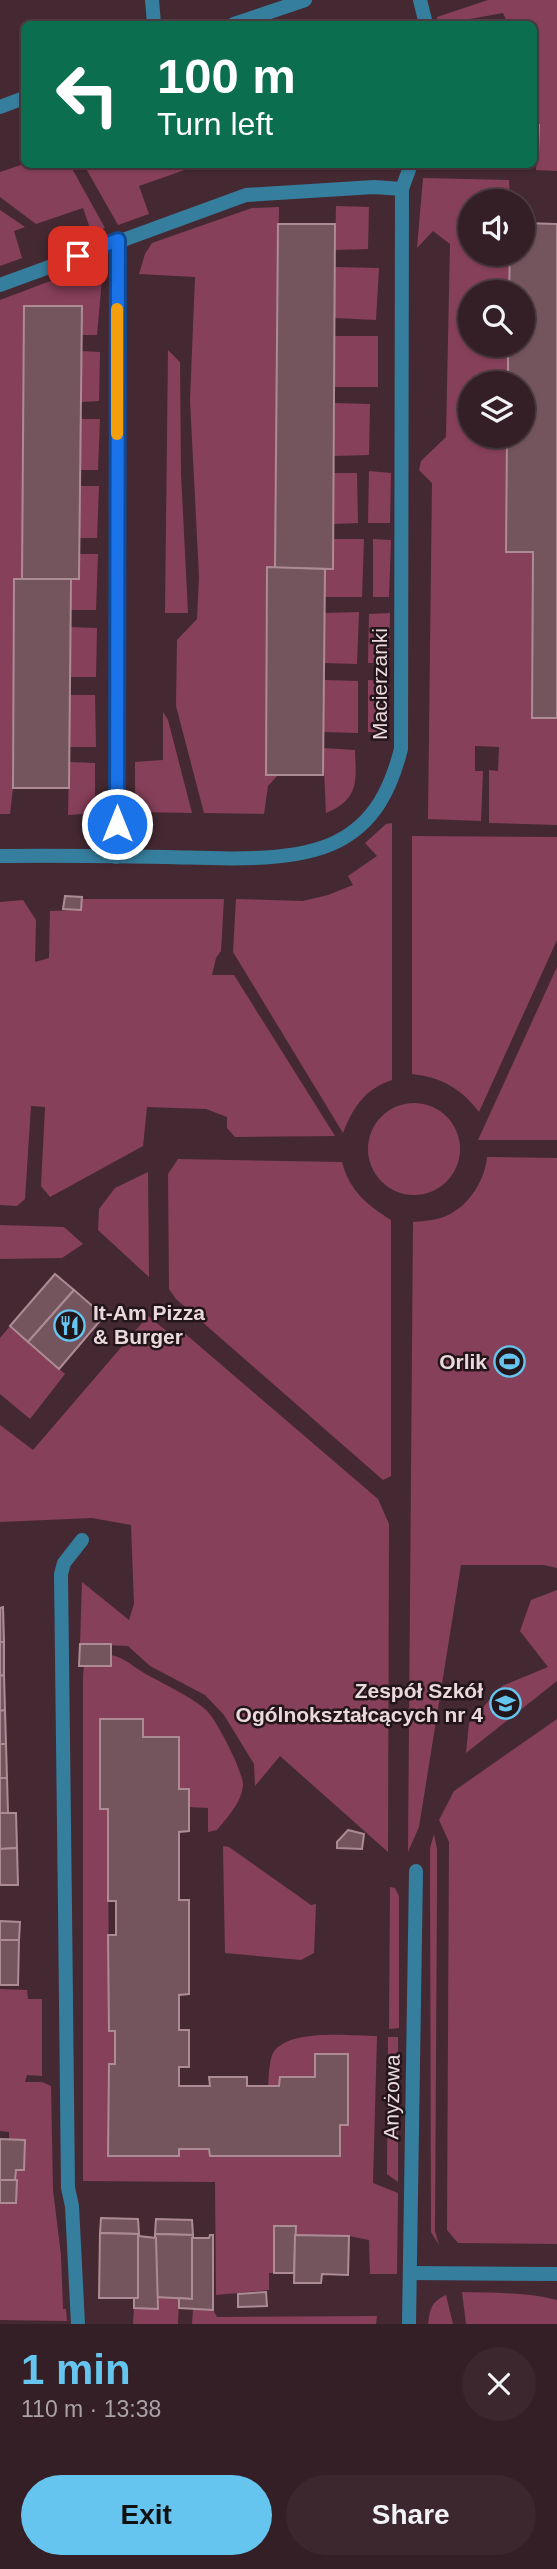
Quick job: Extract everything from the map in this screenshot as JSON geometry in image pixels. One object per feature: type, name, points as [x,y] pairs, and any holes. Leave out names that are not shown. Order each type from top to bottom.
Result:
[{"type":"street","points":[[152,0],[154,21]]},
{"type":"street","points":[[243,21],[305,0]]},
{"type":"street","points":[[420,0],[425,21]]},
{"type":"street","points":[[0,107],[21,99]]},
{"type":"street","name":"Macierzanki","points":[[0,856],[231,859],[290,855],[336,842],[370,817],[383,800],[393,778],[401,749],[402,189],[410,168]]},
{"type":"street","points":[[0,285],[246,195],[374,187],[402,189]]},
{"type":"street","points":[[116,857],[118,240]]},
{"type":"street","points":[[78,2324],[72,2206],[68,2188],[61,1574],[64,1563],[82,1540]]},
{"type":"street","name":"Anyżowa","points":[[409,2324],[416,1871]]},
{"type":"street","points":[[411,2273],[557,2274]]},
{"type":"shaded area","points":[[488,0],[557,0],[557,171],[536,170],[539,126],[537,21],[507,21],[503,13],[459,21],[437,21],[437,17]]},
{"type":"shaded area","points":[[21,165],[21,168],[72,168],[105,228],[92,234],[83,208],[36,224],[0,197],[0,172]]},
{"type":"shaded area","points":[[86,168],[190,168],[139,186],[149,214],[118,225]]},
{"type":"shaded area","points":[[423,178],[509,180],[509,189],[458,189],[458,266],[510,266],[509,280],[458,280],[458,357],[508,357],[508,371],[458,371],[458,448],[507,448],[506,551],[533,552],[532,718],[557,718],[557,825],[489,823],[489,770],[498,771],[499,747],[475,746],[475,771],[483,771],[481,821],[428,819],[432,483],[419,470],[421,461],[446,437],[450,244],[433,231],[417,248]]},
{"type":"shaded area","points":[[336,206],[369,207],[368,249],[335,250]]},
{"type":"shaded area","points":[[279,207],[275,568],[267,568],[266,774],[278,775],[268,786],[264,814],[204,813],[176,706],[177,640],[197,619],[199,576],[190,400],[195,277],[139,274],[145,254],[152,243],[252,208]]},
{"type":"shaded area","points":[[0,210],[25,227],[14,231],[22,258],[0,266]]},
{"type":"shaded area","points":[[335,267],[379,268],[376,320],[335,318]]},
{"type":"shaded area","points":[[82,269],[91,269],[101,274],[97,335],[81,335],[81,306],[24,306],[22,579],[14,579],[13,788],[10,814],[0,814],[0,300]]},
{"type":"shaded area","points":[[335,336],[378,336],[378,387],[334,387]]},
{"type":"shaded area","points":[[168,350],[180,362],[181,473],[188,613],[165,613]]},
{"type":"shaded area","points":[[81,351],[100,352],[99,401],[81,402]]},
{"type":"shaded area","points":[[334,403],[370,404],[369,455],[334,456]]},
{"type":"shaded area","points":[[81,419],[100,419],[98,470],[81,470]]},
{"type":"shaded area","points":[[369,471],[391,473],[390,523],[368,523]]},
{"type":"shaded area","points":[[334,473],[357,473],[358,523],[333,524]]},
{"type":"shaded area","points":[[80,486],[99,486],[97,538],[79,538]]},
{"type":"shaded area","points":[[333,539],[364,539],[362,597],[324,597],[325,569],[333,569]]},
{"type":"shaded area","points":[[373,539],[391,540],[389,597],[373,597]]},
{"type":"shaded area","points":[[80,554],[98,554],[96,610],[71,610],[71,579],[79,579]]},
{"type":"shaded area","points":[[359,612],[357,664],[324,663],[324,613]]},
{"type":"shaded area","points":[[390,613],[389,663],[368,663],[369,614]]},
{"type":"shaded area","points":[[70,627],[97,628],[96,677],[70,677]]},
{"type":"shaded area","points":[[324,680],[358,681],[358,733],[323,732]]},
{"type":"shaded area","points":[[368,680],[389,681],[388,732],[368,732]]},
{"type":"shaded area","points":[[70,695],[95,695],[96,747],[69,747]]},
{"type":"shaded area","points":[[163,712],[168,720],[192,813],[135,812],[135,762],[163,760]]},
{"type":"shaded area","points":[[323,748],[355,750],[354,788],[345,801],[326,813]]},
{"type":"shaded area","points":[[69,762],[95,763],[95,813],[68,815]]},
{"type":"shaded area","points":[[392,823],[392,1080],[374,1088],[361,1100],[343,1133],[233,952],[236,899],[303,901],[353,885],[348,876],[377,856],[365,843],[386,824]]},
{"type":"shaded area","points":[[412,836],[557,837],[557,940],[479,1112],[450,1086],[432,1078],[412,1074]]},
{"type":"shaded area","points":[[82,899],[224,899],[221,951],[216,958],[212,975],[234,975],[335,1136],[235,1137],[227,1128],[227,1117],[206,1109],[147,1107],[143,1146],[50,1197],[41,1186],[45,1107],[31,1106],[25,1199],[17,1206],[0,1205],[0,902],[23,900],[36,920],[35,962],[49,958],[50,911],[81,910]]},
{"type":"shaded area","points":[[557,967],[557,1140],[478,1140]]},
{"type":"shaded area","points":[[414,1103],[431,1107],[446,1117],[456,1132],[460,1149],[456,1166],[446,1181],[431,1191],[414,1195],[397,1191],[382,1181],[372,1166],[368,1149],[372,1132],[382,1117],[397,1107]]},
{"type":"shaded area","points":[[487,1157],[557,1158],[557,1568],[544,1565],[461,1565],[419,1827],[408,1852],[413,1222],[443,1217],[465,1203],[476,1189]]},
{"type":"shaded area","points":[[178,1159],[342,1162],[354,1189],[374,1209],[391,1220],[391,1476],[383,1480],[176,1299],[169,1289],[168,1174]]},
{"type":"shaded area","points":[[148,1172],[149,1277],[98,1230],[99,1209],[115,1188]]},
{"type":"shaded area","points":[[0,1225],[64,1227],[83,1244],[62,1258],[0,1259]]},
{"type":"shaded area","points":[[148,1316],[175,1338],[182,1331],[378,1499],[389,1524],[388,1852],[280,1756],[255,1786],[254,1764],[224,1715],[205,1695],[150,1666],[128,1646],[80,1644],[82,1582],[129,1620],[134,1604],[131,1525],[92,1518],[0,1522],[0,1425],[33,1450]]},
{"type":"shaded area","points":[[10,1326],[65,1374],[30,1419],[0,1394],[0,1338]]},
{"type":"shaded area","points":[[557,1590],[557,1681],[466,1753],[469,1723],[502,1686],[548,1667],[520,1631],[531,1600]]},
{"type":"shaded area","points":[[111,1655],[187,1696],[208,1712],[229,1747],[243,1784],[240,1797],[229,1815],[217,1830],[208,1832],[208,1808],[188,1807],[189,1789],[179,1789],[179,1737],[143,1737],[108,1809],[109,2030],[115,2031],[115,2064],[109,2064],[109,2156],[209,2149],[210,2156],[339,2156],[340,2125],[348,2124],[348,2055],[315,2055],[315,2077],[280,2077],[279,2086],[268,2086],[272,2056],[281,2045],[305,2037],[377,2036],[373,2183],[398,2193],[397,2274],[370,2274],[369,2240],[349,2236],[296,2235],[296,2226],[275,2226],[274,2273],[269,2273],[269,2290],[216,2295],[215,2182],[83,2181],[83,1676],[84,1666],[111,1666]]},
{"type":"shaded area","points":[[557,1719],[557,2244],[458,2243],[447,2230],[449,1842],[439,1820],[454,1791]]},
{"type":"shaded area","points":[[434,1834],[437,1849],[435,2231],[439,2245],[431,2232],[430,1848]]},
{"type":"shaded area","points":[[223,1846],[229,1847],[311,1905],[316,1904],[314,1953],[301,1960],[225,1953]]},
{"type":"shaded area","points":[[390,1887],[395,1888],[399,1896],[399,2028],[389,2029]]},
{"type":"shaded area","points":[[0,1989],[27,1990],[28,1999],[42,1999],[42,2076],[27,2075],[25,2082],[42,2082],[51,2086],[53,2190],[61,2255],[63,2309],[66,2309],[67,2321],[0,2320],[0,2203],[16,2202],[16,2170],[24,2169],[25,2140],[9,2139],[9,2132],[0,2131]]},
{"type":"shaded area","points":[[388,2037],[398,2037],[398,2182],[387,2174]]},
{"type":"shaded area","points":[[462,2292],[522,2294],[557,2300],[557,2324],[466,2324]]},
{"type":"shaded area","points":[[446,2295],[453,2324],[428,2324],[432,2306]]},
{"type":"shaded area","points":[[158,2297],[179,2298],[178,2324],[133,2324],[134,2308],[157,2308]]},
{"type":"shaded area","points":[[193,2309],[213,2310],[217,2317],[377,2316],[376,2324],[192,2324]]},
{"type":"building","points":[[537,125],[539,125],[538,154]]},
{"type":"building","points":[[535,223],[557,224],[557,718],[532,718],[533,552],[506,552],[507,448],[535,448],[535,371],[508,371],[508,357],[535,357],[535,280],[509,280],[510,266],[535,266]]},
{"type":"building","points":[[278,224],[335,224],[333,569],[275,568]]},
{"type":"building","points":[[24,306],[82,306],[79,579],[22,579]]},
{"type":"building","points":[[267,567],[325,569],[323,775],[266,775]]},
{"type":"building","points":[[14,579],[71,579],[69,788],[13,788]]},
{"type":"building","points":[[65,896],[82,897],[81,910],[63,909]]},
{"type":"building","points":[[55,1274],[74,1290],[28,1342],[10,1326]]},
{"type":"building","name":"It-Am Pizza & Burger","points":[[74,1290],[104,1316],[59,1369],[28,1342]]},
{"type":"building","points":[[3,1607],[4,1642],[0,1642],[0,1608]]},
{"type":"building","points":[[0,1642],[4,1642],[4,1675],[0,1676]]},
{"type":"building","points":[[80,1644],[111,1644],[111,1666],[79,1666]]},
{"type":"building","points":[[4,1675],[5,1710],[0,1711],[0,1676]]},
{"type":"building","points":[[5,1710],[6,1744],[0,1744],[0,1711]]},
{"type":"building","points":[[100,1719],[143,1719],[143,1737],[179,1737],[179,1789],[189,1789],[189,1831],[179,1832],[179,1900],[189,1900],[189,1994],[179,1995],[179,2030],[189,2030],[189,2067],[179,2067],[179,2086],[210,2086],[209,2077],[247,2077],[247,2086],[279,2086],[280,2077],[315,2077],[315,2054],[348,2054],[348,2125],[340,2125],[340,2156],[210,2156],[209,2149],[179,2149],[179,2156],[108,2156],[109,2064],[115,2064],[115,2031],[109,2031],[108,1935],[116,1935],[116,1901],[108,1901],[108,1809],[100,1809]]},
{"type":"building","points":[[0,1744],[6,1744],[7,1778],[0,1778]]},
{"type":"building","points":[[0,1778],[7,1778],[8,1813],[0,1813]]},
{"type":"building","points":[[0,1813],[16,1813],[17,1848],[0,1849]]},
{"type":"building","points":[[348,1830],[364,1834],[362,1849],[337,1848],[337,1842]]},
{"type":"building","points":[[17,1848],[18,1885],[0,1885],[0,1849]]},
{"type":"building","points":[[0,1921],[20,1922],[19,1940],[0,1940]]},
{"type":"building","points":[[0,1940],[19,1940],[18,1985],[0,1985]]},
{"type":"building","points":[[0,2139],[25,2140],[24,2170],[16,2170],[15,2180],[0,2180]]},
{"type":"building","points":[[0,2180],[17,2180],[16,2203],[0,2203]]},
{"type":"building","points":[[101,2218],[138,2219],[139,2234],[100,2233]]},
{"type":"building","points":[[156,2219],[192,2220],[193,2235],[155,2234]]},
{"type":"building","points":[[274,2226],[296,2226],[294,2273],[274,2273]]},
{"type":"building","points":[[100,2233],[139,2234],[138,2298],[99,2298]]},
{"type":"building","points":[[155,2234],[193,2235],[192,2299],[156,2297]]},
{"type":"building","points":[[213,2235],[213,2310],[179,2308],[179,2298],[192,2299],[192,2238],[209,2238]]},
{"type":"building","points":[[295,2235],[349,2236],[348,2275],[322,2274],[321,2283],[294,2283]]},
{"type":"building","points":[[138,2236],[156,2238],[158,2309],[134,2308],[134,2298],[138,2298]]},
{"type":"building","points":[[266,2292],[267,2306],[238,2307],[238,2294]]},
{"type":"slow traffic","points":[[117,309],[117,434]]},
{"type":"place","name":"It-Am Pizza & Burger","points":[[70,1325]]},
{"type":"place","name":"Orlik","points":[[510,1362]]},
{"type":"place","name":"Zespół Szkół Ogólnokształcących nr 4","points":[[506,1703]]},
{"type":"route","points":[[78,256],[118,240],[117,824]]}]
